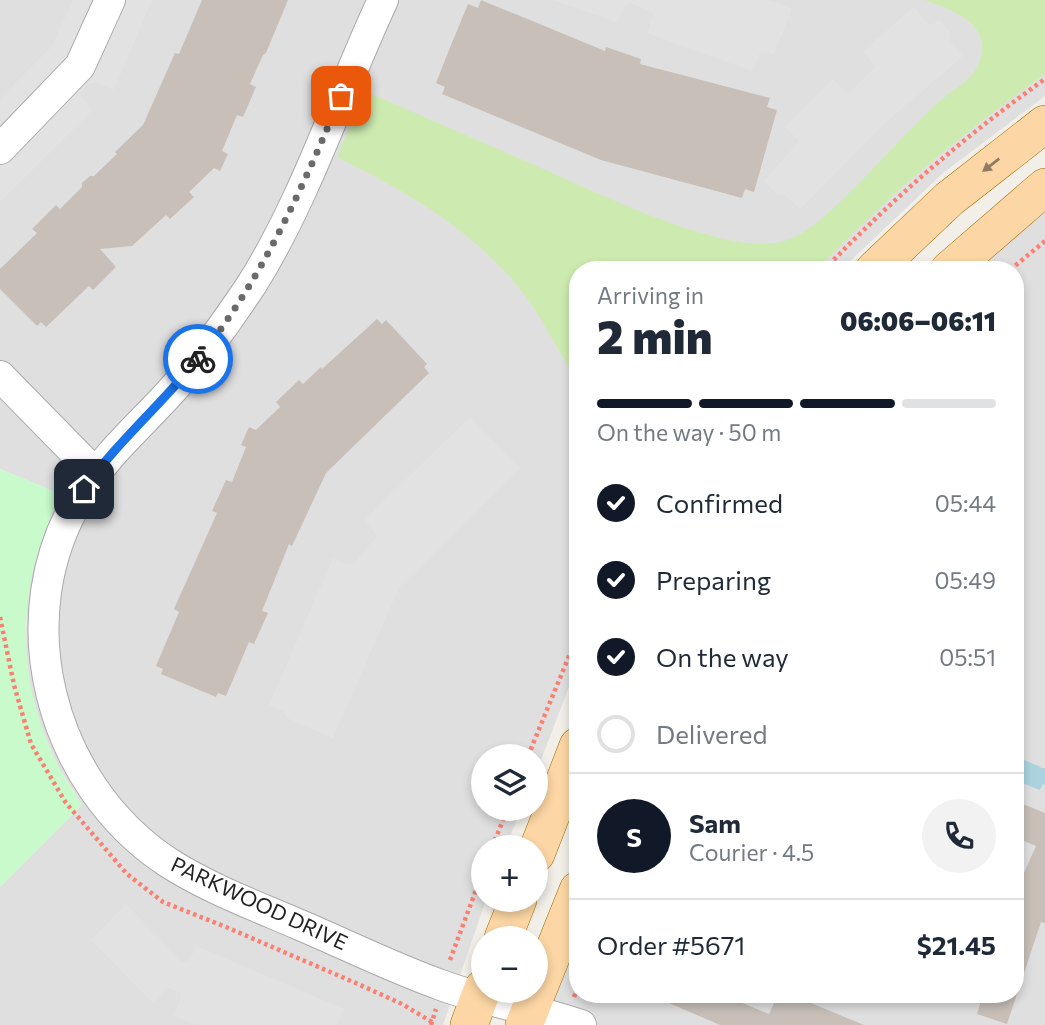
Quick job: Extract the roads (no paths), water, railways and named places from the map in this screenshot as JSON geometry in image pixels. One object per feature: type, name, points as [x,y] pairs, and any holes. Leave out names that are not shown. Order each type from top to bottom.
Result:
[{"type":"main road","points":[[884,261],[949,199],[1045,124]]},
{"type":"main road","points":[[959,261],[1045,187]]},
{"type":"main road","points":[[543,835],[569,769]]},
{"type":"main road","points":[[527,1018],[569,913]]},
{"type":"street","points":[[0,149],[80,66],[110,0]]},
{"type":"street","name":"PARKWOOD DRIVE","points":[[383,0],[300,192],[253,281],[224,326],[191,368],[95,473],[70,514],[55,553],[45,600],[45,666],[55,711],[67,742],[92,786],[121,823],[163,859],[192,877],[471,1000]]},
{"type":"street","points":[[0,376],[95,473]]},
{"type":"street","name":"PARKWOOD DRIVE","points":[[477,1003],[527,1018],[581,1025]]},
{"type":"water","points":[[1024,760],[1045,769],[1045,785],[1043,784],[1040,790],[1024,784]]}]
